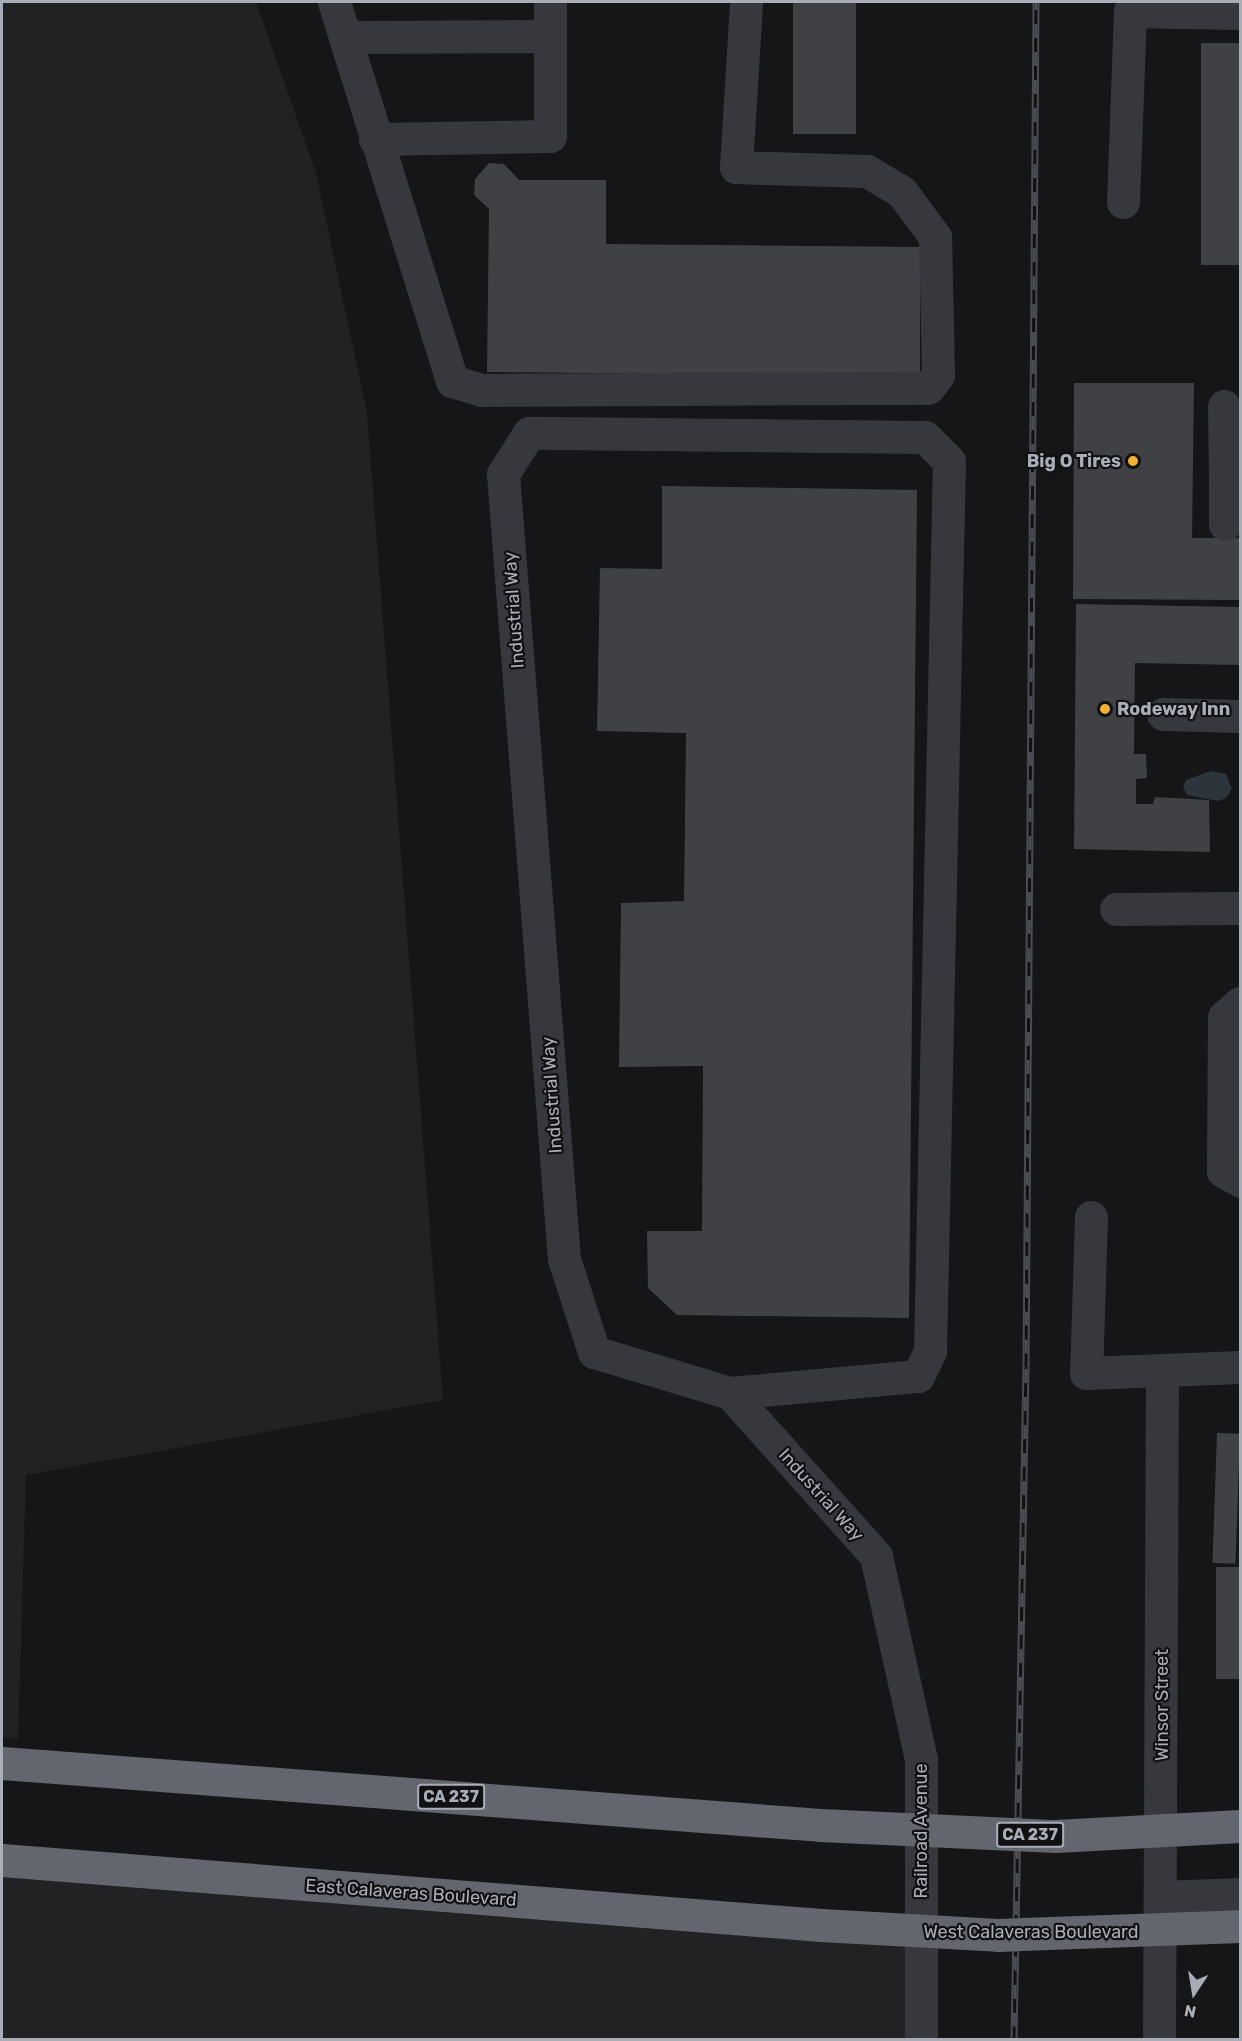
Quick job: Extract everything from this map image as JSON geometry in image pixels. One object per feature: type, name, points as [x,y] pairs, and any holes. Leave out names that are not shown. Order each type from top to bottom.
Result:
[{"type":"highway","name":"CA 237","points":[[2,1763],[820,1825],[1056,1836],[1240,1826]]},
{"type":"highway","name":"East Calaveras Boulevard","points":[[2,1860],[821,1925]]},
{"type":"highway","name":"West Calaveras Boulevard","points":[[821,1925],[1020,1935],[1240,1926]]},
{"type":"street","points":[[334,2],[452,381],[481,390],[928,388],[938,375],[935,237],[902,192],[867,171],[736,167],[746,2]]},
{"type":"street","points":[[375,139],[550,136],[550,2]]},
{"type":"street","points":[[1123,202],[1130,11],[1240,13]]},
{"type":"street","points":[[345,37],[550,36]]},
{"type":"street","points":[[1224,406],[1233,480],[1225,524]]},
{"type":"street","name":"Industrial Way","points":[[730,1394],[918,1376],[930,1351],[949,461],[925,437],[529,433],[503,474],[564,1259],[594,1352],[730,1394],[876,1556]]},
{"type":"street","points":[[1162,714],[1240,716]]},
{"type":"street","points":[[1116,909],[1240,908]]},
{"type":"street","points":[[1240,1003],[1224,1017],[1223,1171],[1240,1181]]},
{"type":"street","points":[[1091,1216],[1086,1373],[1240,1367]]},
{"type":"street","name":"Winsor Street","points":[[1159,2040],[1162,1370]]},
{"type":"street","name":"Railroad Avenue","points":[[876,1556],[921,1759],[921,2040]]},
{"type":"street","points":[[1161,1897],[1240,1894]]},
{"type":"shaded area","points":[[2,2],[256,2],[316,173],[367,413],[443,1400],[26,1475],[18,1739],[2,1737]]},
{"type":"shaded area","points":[[1211,771],[1226,774],[1232,789],[1226,798],[1218,801],[1187,795],[1183,787],[1186,780]]},
{"type":"shaded area","points":[[2,1860],[918,1932],[918,2039],[2,2039]]},
{"type":"building","points":[[793,2],[856,2],[856,134],[793,134]]},
{"type":"building","points":[[1201,43],[1240,43],[1240,265],[1201,265]]},
{"type":"building","points":[[489,163],[504,164],[519,180],[606,180],[606,244],[920,247],[920,376],[487,372],[489,209],[474,195],[475,179]]},
{"type":"building","name":"Big O Tires","points":[[1074,383],[1194,383],[1192,538],[1240,538],[1240,600],[1073,599]]},
{"type":"building","points":[[662,486],[917,490],[909,1318],[677,1315],[648,1288],[647,1231],[702,1231],[703,1066],[619,1067],[621,903],[684,901],[686,733],[597,731],[600,568],[662,569]]},
{"type":"building","name":"Rodeway Inn","points":[[1076,604],[1240,607],[1240,665],[1135,663],[1134,754],[1146,754],[1147,778],[1136,779],[1136,804],[1153,804],[1155,797],[1209,800],[1210,852],[1074,849]]},
{"type":"building","points":[[1217,1433],[1240,1434],[1235,1564],[1212,1563]]},
{"type":"building","points":[[1216,1567],[1240,1567],[1240,1679],[1216,1679]]},
{"type":"railway","points":[[1014,2040],[1026,1367],[1036,2]]},
{"type":"place","name":"Big O Tires","points":[[1133,461]]},
{"type":"place","name":"Rodeway Inn","points":[[1105,709]]}]
